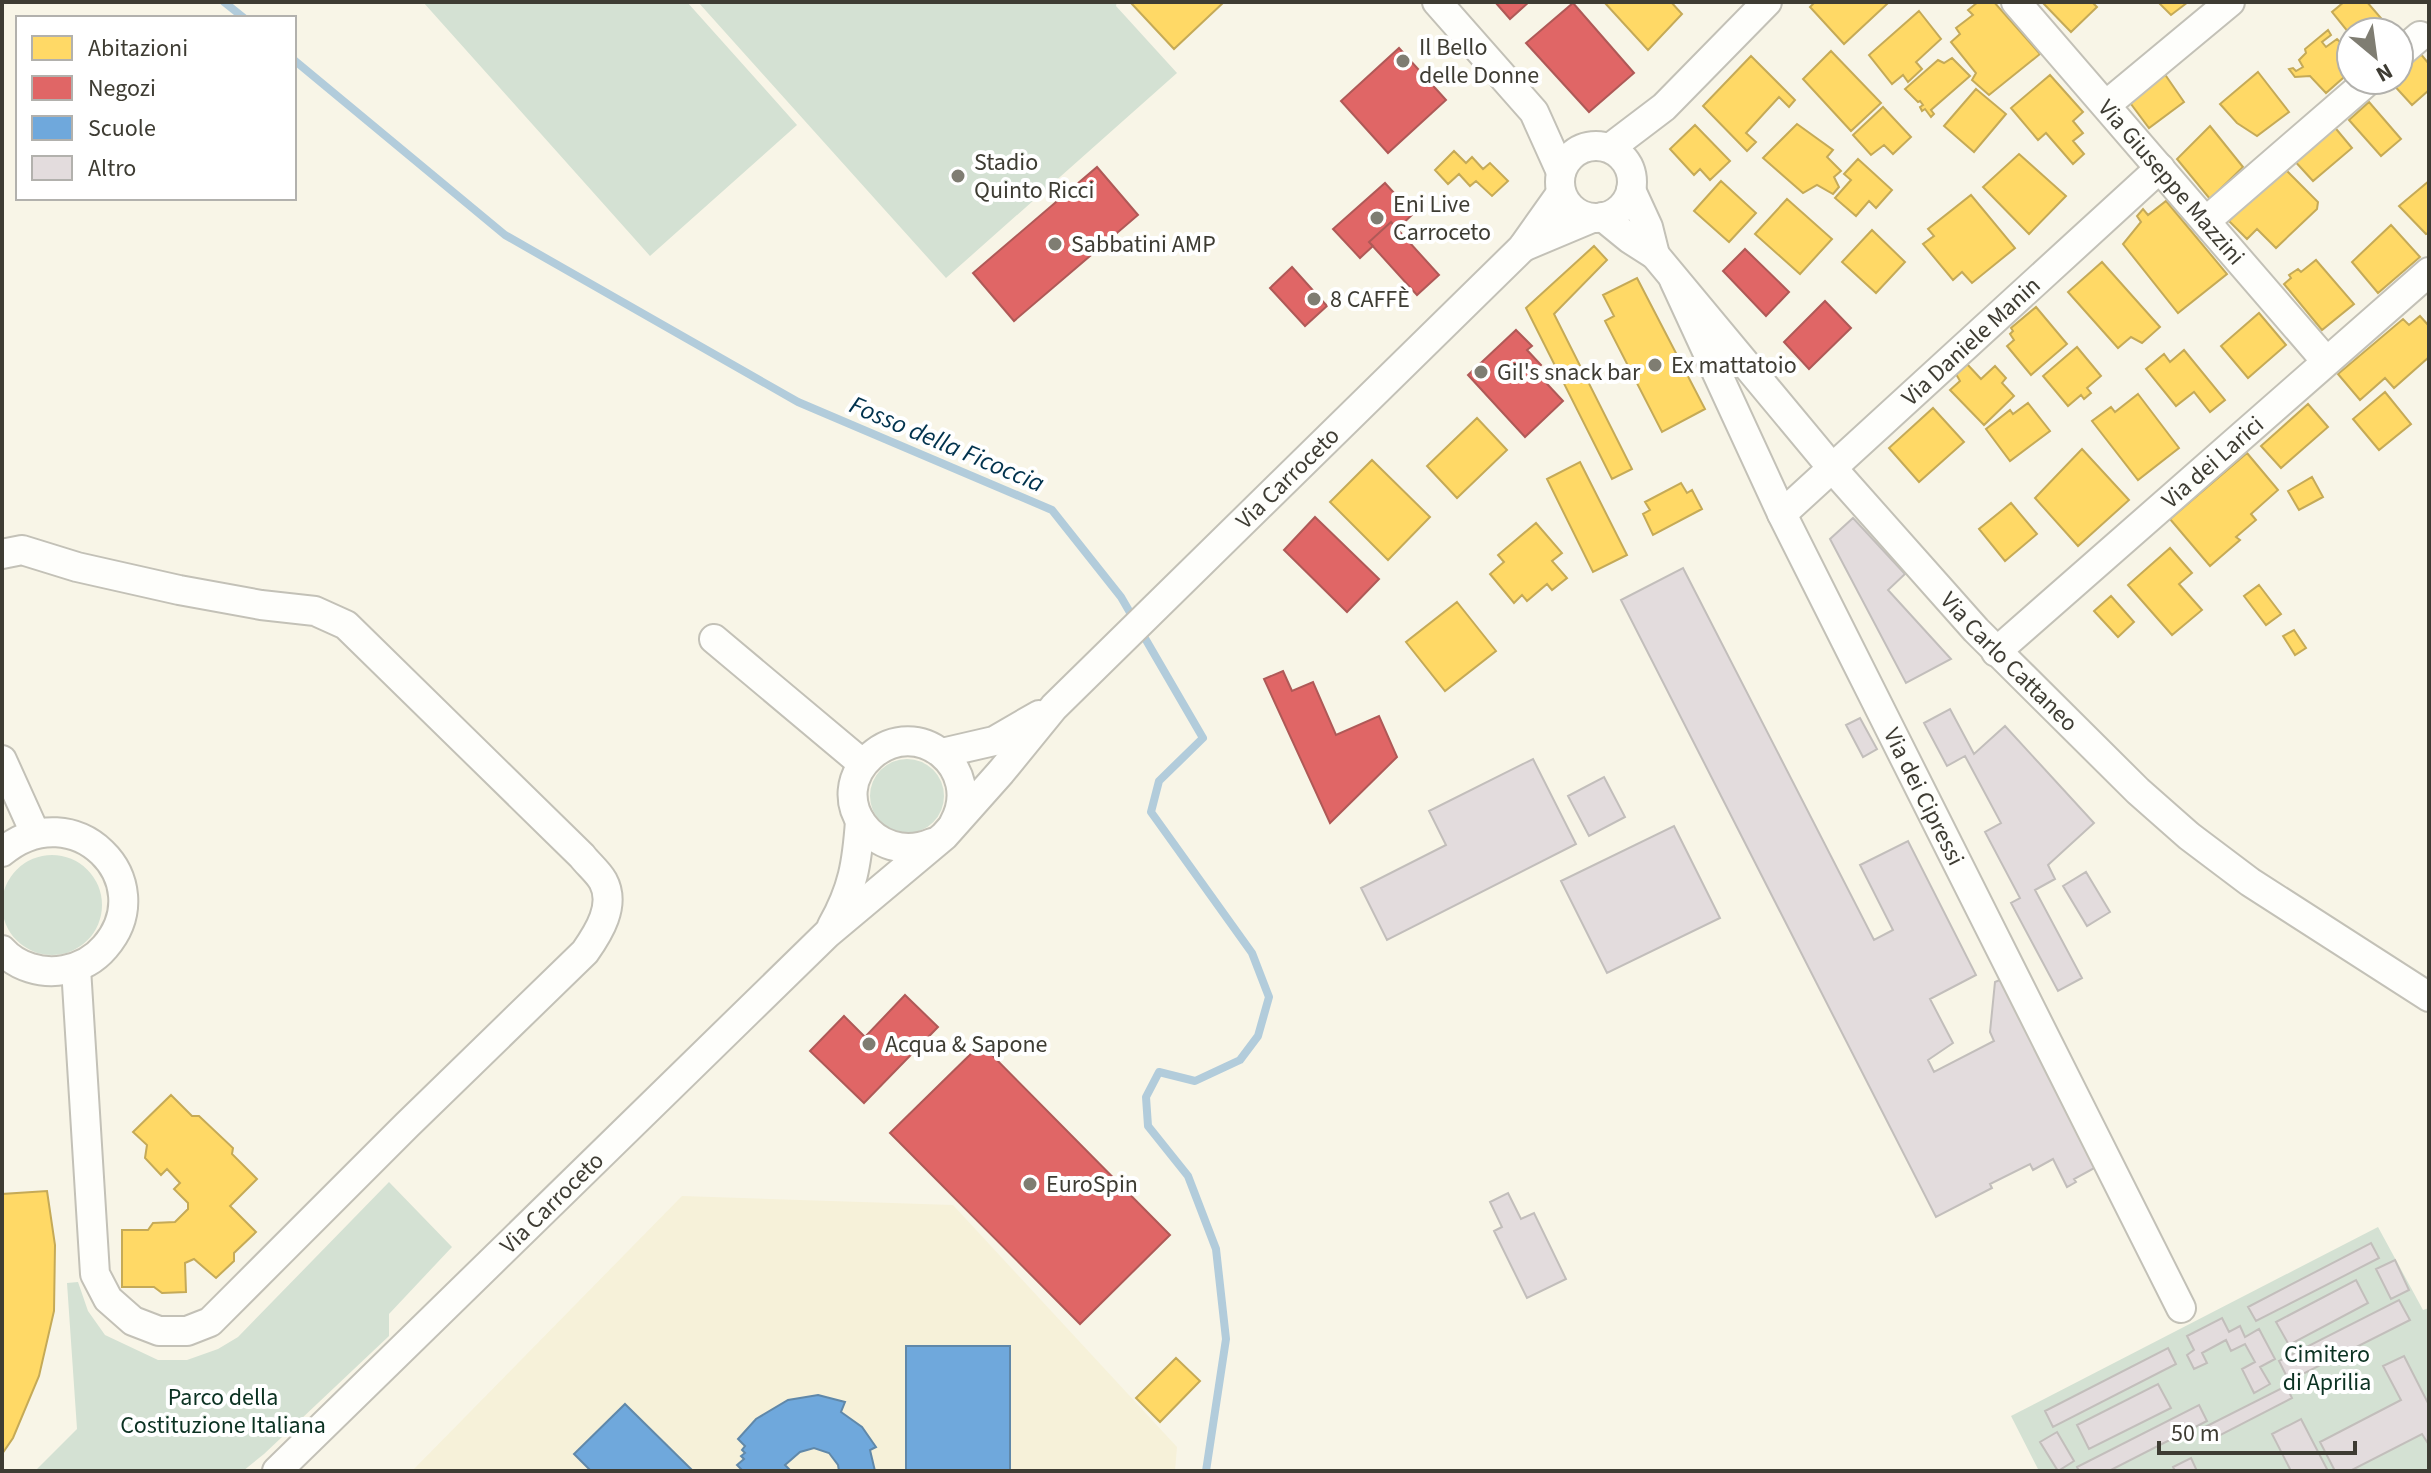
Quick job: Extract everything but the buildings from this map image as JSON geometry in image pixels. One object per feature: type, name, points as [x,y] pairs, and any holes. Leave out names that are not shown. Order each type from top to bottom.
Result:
[{"type":"street","points":[[1437,2],[1534,112],[1573,210],[1582,216],[1598,218],[1622,207],[1664,107]]},
{"type":"street","points":[[1561,183],[1572,154],[1600,147],[1664,107],[1767,2]]},
{"type":"street","name":"Via Giuseppe Mazzini","points":[[2016,2],[2326,361]]},
{"type":"street","points":[[2106,105],[2230,2]]},
{"type":"street","points":[[2206,221],[2351,96]]},
{"type":"street","points":[[1534,112],[1626,160],[1631,180]]},
{"type":"street","name":"Via Daniele Manin","points":[[1782,514],[2160,168]]},
{"type":"street","name":"Via Carlo Cattaneo","points":[[1631,180],[1655,255]]},
{"type":"street","name":"Via Carroceto","points":[[277,1471],[827,934],[943,835],[1001,772],[1054,707],[1522,248],[1561,183]]},
{"type":"street","name":"Via Carlo Cattaneo","points":[[1598,218],[1655,255],[1833,469],[1996,652],[2138,791],[2189,836],[2272,897],[2429,997]]},
{"type":"street","name":"Via Carroceto","points":[[1522,248],[1598,218]]},
{"type":"street","name":"Via dei Larici","points":[[1996,652],[2429,272]]},
{"type":"street","name":"Via dei Cipressi","points":[[1674,280],[1782,514],[2181,1308]]},
{"type":"street","points":[[2,554],[22,550],[77,567],[179,590],[315,611],[346,625],[582,856],[604,882],[607,904],[602,929],[585,952],[210,1322],[187,1331],[159,1331],[133,1321],[108,1299],[95,1274],[76,968]]},
{"type":"street","points":[[714,639],[863,764],[882,748],[903,741],[923,743],[942,753],[955,769],[961,789],[960,810],[943,835],[911,849],[893,847],[870,835],[860,821]]},
{"type":"street","name":"Via Carroceto","points":[[942,753],[994,741],[1054,707]]},
{"type":"street","points":[[2,760],[35,833]]},
{"type":"street","name":"Via Carroceto","points":[[827,934],[853,878],[860,821],[853,790],[863,764]]},
{"type":"street","points":[[2,852],[18,840],[35,833],[59,831],[82,837],[102,851],[116,870],[122,893],[121,916],[112,938],[96,957],[76,968],[52,972],[29,968],[8,957],[2,950]]},
{"type":"shaded area","points":[[682,1196],[953,1205],[1177,1447],[1175,1471],[412,1471]]},
{"type":"green space","points":[[423,2],[687,2],[797,125],[650,256]]},
{"type":"green space","name":"Stadio Quinto Ricci","points":[[698,2],[1117,2],[1116,6],[1177,73],[946,278]]},
{"type":"green space","points":[[907,759],[921,762],[933,770],[941,782],[944,796],[941,810],[933,822],[921,830],[907,833],[893,830],[881,822],[873,810],[870,796],[873,782],[881,770],[893,762]]},
{"type":"green space","points":[[52,855],[71,859],[87,870],[98,886],[102,905],[98,924],[87,940],[71,951],[52,955],[33,951],[17,940],[6,924],[2,905],[6,886],[17,870],[33,859]]},
{"type":"green space","name":"Parco della Costituzione Italiana","points":[[389,1182],[452,1247],[389,1314],[389,1336],[264,1454],[243,1471],[35,1471],[77,1429],[67,1283],[78,1282],[88,1311],[105,1335],[158,1360],[187,1360],[218,1349],[238,1337]]},
{"type":"green space","name":"Cimitero di Aprilia","points":[[2378,1227],[2423,1310],[2429,1308],[2429,1471],[2039,1471],[2011,1416]]},
{"type":"waterway","name":"Fosso della Ficoccia","points":[[224,2],[242,16]]},
{"type":"waterway","name":"Fosso della Ficoccia","points":[[296,62],[505,235],[798,402],[1052,510],[1121,597],[1203,738],[1159,781],[1151,812],[1252,953],[1269,997],[1258,1036],[1240,1060],[1195,1081],[1159,1072],[1146,1097],[1148,1126],[1188,1176],[1216,1249],[1226,1339],[1206,1471]]},
{"type":"place","name":"Il Bello delle Donne","points":[[1403,61]]},
{"type":"place","name":"Stadio Quinto Ricci","points":[[958,176]]},
{"type":"place","name":"Eni Live Carroceto","points":[[1377,218]]},
{"type":"place","name":"Sabbatini AMP","points":[[1055,244]]},
{"type":"place","name":"8 CAFFÈ","points":[[1314,299]]},
{"type":"place","name":"Ex mattatoio","points":[[1655,365]]},
{"type":"place","name":"Gil's snack bar","points":[[1481,372]]},
{"type":"place","name":"Acqua & Sapone","points":[[869,1044]]},
{"type":"place","name":"EuroSpin","points":[[1030,1184]]}]
